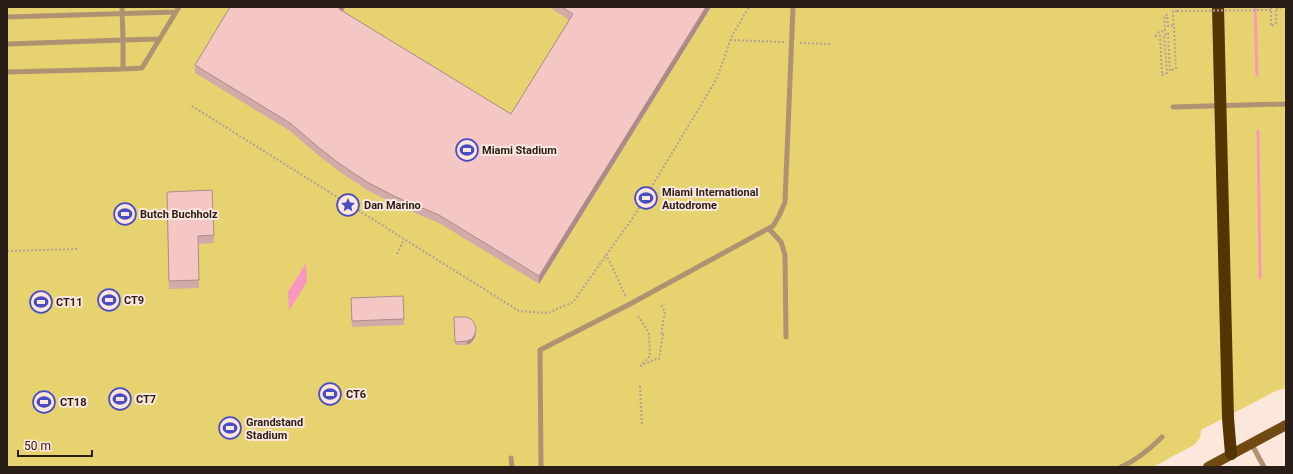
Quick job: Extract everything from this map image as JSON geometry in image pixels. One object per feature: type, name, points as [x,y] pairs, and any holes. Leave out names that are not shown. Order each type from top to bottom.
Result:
[{"type":"highway","points":[[1218,7],[1231,454]]},
{"type":"main road","points":[[1208,467],[1286,425]]},
{"type":"lane","points":[[122,7],[123,69]]},
{"type":"lane","points":[[541,467],[540,350],[630,304],[769,229],[773,226],[779,216],[785,202],[793,7]]},
{"type":"lane","points":[[7,17],[122,13],[177,9]]},
{"type":"lane","points":[[7,72],[142,68],[177,9]]},
{"type":"lane","points":[[7,44],[159,39]]},
{"type":"lane","points":[[1173,107],[1286,104]]},
{"type":"lane","points":[[769,229],[781,242],[785,255],[786,337]]},
{"type":"lane","points":[[1121,467],[1132,462],[1148,451],[1162,437]]},
{"type":"lane","points":[[1251,443],[1264,467]]},
{"type":"lane","points":[[511,458],[512,467]]},
{"type":"path","points":[[192,106],[519,311],[548,313],[572,302],[634,216],[718,75],[730,40],[749,7]]},
{"type":"path","points":[[1174,25],[1168,26],[1167,15],[1164,16],[1165,31],[1159,32],[1155,36],[1160,36],[1162,75],[1167,73],[1164,35],[1168,33],[1170,71],[1176,68],[1174,25],[1173,11],[1271,8],[1271,26],[1276,23],[1276,8],[1282,8]]},
{"type":"path","points":[[730,40],[784,42]]},
{"type":"path","points":[[800,43],[831,44]]},
{"type":"path","points":[[397,254],[404,240]]},
{"type":"path","points":[[7,251],[78,249]]},
{"type":"path","points":[[606,254],[626,297]]},
{"type":"path","points":[[638,316],[649,334],[650,356],[640,366],[659,359],[663,334],[660,334],[665,312],[661,304]]},
{"type":"path","points":[[640,386],[642,426]]},
{"type":"shaded area","name":"Miami International Autodrome","points":[[7,7],[1286,7],[1286,388],[1276,391],[1201,430],[1200,438],[1194,445],[1153,467],[7,467]]},
{"type":"shaded area","points":[[306,263],[307,282],[289,311],[288,292]]},
{"type":"building","name":"Miami Stadium","points":[[230,7],[340,7],[339,9],[511,114],[573,14],[562,7],[706,7],[539,276],[439,215],[396,197],[367,182],[340,164],[290,123],[195,65]]},
{"type":"building","points":[[212,190],[214,235],[198,236],[199,280],[169,281],[167,192]]},
{"type":"building","points":[[403,296],[404,319],[352,321],[351,298]]},
{"type":"building","points":[[454,317],[466,317],[471,319],[476,328],[472,339],[455,342]]},
{"type":"waterway","points":[[1255,7],[1257,75]]},
{"type":"waterway","points":[[1258,131],[1260,278]]},
{"type":"place","name":"Miami Stadium","points":[[467,150]]},
{"type":"place","name":"Miami International Autodrome","points":[[646,198]]},
{"type":"place","name":"Dan Marino","points":[[348,205]]},
{"type":"place","name":"Butch Buchholz","points":[[125,214]]},
{"type":"place","name":"CT9","points":[[109,300]]},
{"type":"place","name":"CT11","points":[[41,302]]},
{"type":"place","name":"CT6","points":[[330,394]]},
{"type":"place","name":"CT7","points":[[120,399]]},
{"type":"place","name":"CT18","points":[[44,402]]},
{"type":"place","name":"Grandstand Stadium","points":[[230,428]]}]
